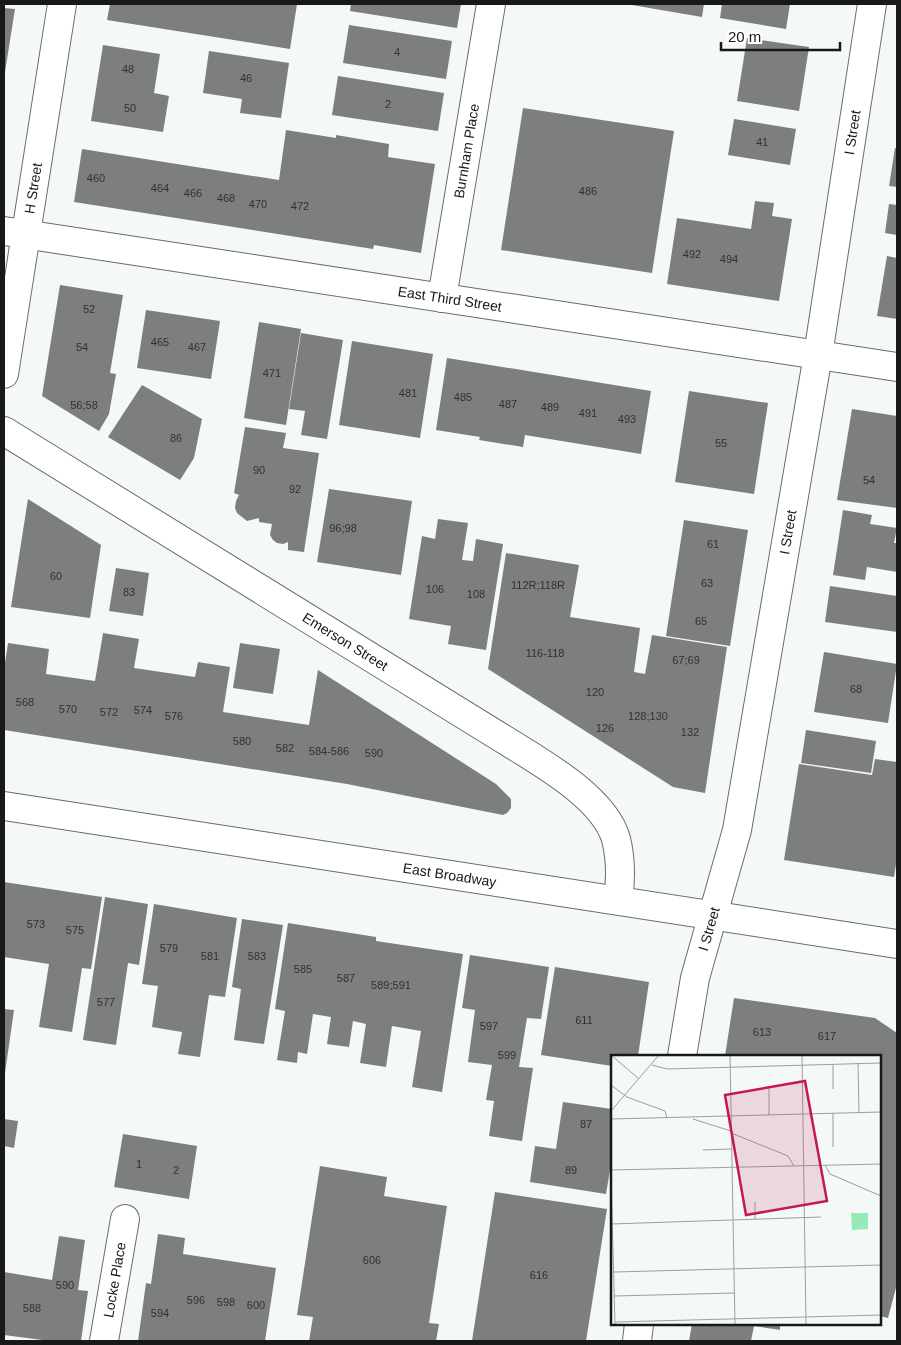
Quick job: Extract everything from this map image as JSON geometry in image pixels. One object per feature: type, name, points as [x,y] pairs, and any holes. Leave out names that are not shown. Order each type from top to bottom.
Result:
[{"type":"street","name":"H Street","points":[[4,374],[15,232],[62,4]]},
{"type":"street","name":"Burnham Place","points":[[442,298],[491,4]]},
{"type":"street","name":"I Street","points":[[682,1055],[695,978],[737,830],[818,355],[872,4]]},
{"type":"street","name":"East Third Street","points":[[15,232],[897,367]]},
{"type":"street","name":"Emerson Street","points":[[4,431],[505,740],[572,785],[591,801],[607,820],[616,837],[620,859],[618,900]]},
{"type":"street","name":"East Broadway","points":[[4,806],[897,944]]},
{"type":"street","name":"Locke Place","points":[[104,1341],[125,1219]]},
{"type":"street","points":[[637,1341],[639,1325]]},
{"type":"building","points":[[110,4],[297,4],[290,49],[107,20]]},
{"type":"building","points":[[351,4],[461,4],[457,28],[350,11]]},
{"type":"building","points":[[626,4],[704,4],[702,17]]},
{"type":"building","points":[[722,4],[790,4],[786,29],[720,18]]},
{"type":"building","points":[[4,8],[15,9],[5,72],[4,72]]},
{"type":"building","points":[[349,25],[452,41],[446,79],[343,63]]},
{"type":"building","points":[[747,38],[809,47],[799,111],[737,101]]},
{"type":"building","points":[[103,45],[160,54],[154,93],[169,96],[163,132],[91,121]]},
{"type":"building","points":[[209,51],[289,63],[281,118],[240,113],[242,99],[203,93]]},
{"type":"building","points":[[338,76],[444,93],[438,131],[332,115]]},
{"type":"building","points":[[523,108],[674,131],[652,273],[501,250]]},
{"type":"building","points":[[734,119],[796,129],[790,165],[728,155]]},
{"type":"building","points":[[286,130],[336,138],[336,135],[389,144],[388,157],[435,164],[421,253],[374,245],[373,249],[74,202],[82,149],[279,180]]},
{"type":"building","points":[[895,148],[897,148],[897,187],[889,186]]},
{"type":"building","points":[[755,201],[774,203],[772,216],[792,219],[779,301],[667,284],[677,218],[751,229]]},
{"type":"building","points":[[889,204],[897,205],[897,235],[885,233]]},
{"type":"building","points":[[887,256],[897,258],[897,319],[877,316]]},
{"type":"building","points":[[60,285],[123,295],[110,373],[116,374],[109,414],[99,431],[42,396]]},
{"type":"building","points":[[146,310],[220,321],[211,379],[137,368]]},
{"type":"building","points":[[259,322],[301,329],[286,425],[244,418]]},
{"type":"building","points":[[301,333],[343,340],[327,439],[301,435],[305,411],[289,409]]},
{"type":"building","points":[[352,341],[433,354],[420,438],[339,425]]},
{"type":"building","points":[[447,358],[651,391],[641,454],[525,435],[523,447],[479,440],[480,437],[436,430]]},
{"type":"building","points":[[142,385],[202,419],[194,458],[180,480],[108,437]]},
{"type":"building","points":[[689,391],[768,403],[754,494],[675,482]]},
{"type":"building","points":[[852,409],[897,416],[897,508],[837,500]]},
{"type":"building","points":[[245,427],[286,433],[283,448],[319,453],[304,552],[288,550],[288,542],[283,544],[273,540],[270,535],[272,524],[259,522],[259,518],[247,521],[237,513],[235,508],[239,495],[234,493]]},
{"type":"building","points":[[329,489],[412,501],[401,575],[317,562]]},
{"type":"building","points":[[28,499],[101,545],[90,618],[11,607]]},
{"type":"building","points":[[843,510],[872,515],[870,524],[897,528],[894,543],[897,543],[897,572],[867,567],[865,580],[833,575]]},
{"type":"building","points":[[438,519],[468,523],[462,560],[473,561],[476,539],[503,544],[486,650],[448,644],[451,626],[409,619],[422,536],[435,539]]},
{"type":"building","points":[[684,520],[748,530],[730,646],[666,636]]},
{"type":"building","points":[[506,553],[579,565],[570,617],[640,628],[634,672],[645,674],[652,635],[727,647],[705,793],[673,787],[488,669]]},
{"type":"building","points":[[116,568],[149,573],[143,616],[109,611]]},
{"type":"building","points":[[830,586],[897,596],[897,632],[825,622]]},
{"type":"building","points":[[103,633],[139,639],[134,668],[195,677],[198,662],[230,667],[223,712],[309,725],[318,670],[496,784],[511,799],[511,808],[503,815],[347,784],[4,730],[4,669],[8,643],[49,649],[46,674],[95,681]]},
{"type":"building","points":[[240,643],[280,649],[273,694],[233,688]]},
{"type":"building","points":[[824,652],[897,664],[888,723],[814,712]]},
{"type":"building","points":[[806,730],[876,741],[871,773],[801,763]]},
{"type":"building","points":[[875,759],[897,762],[897,858],[894,877],[784,860],[799,764],[872,775]]},
{"type":"building","points":[[4,882],[102,897],[91,969],[82,968],[72,1032],[39,1027],[49,964],[4,957]]},
{"type":"building","points":[[105,897],[148,904],[139,965],[128,963],[116,1045],[83,1040]]},
{"type":"building","points":[[154,904],[237,918],[225,997],[209,995],[200,1057],[178,1054],[182,1032],[152,1027],[158,986],[142,984]]},
{"type":"building","points":[[242,919],[283,925],[264,1044],[234,1040],[241,989],[232,987]]},
{"type":"building","points":[[288,923],[376,937],[376,941],[463,954],[442,1092],[412,1087],[421,1031],[392,1026],[386,1067],[360,1063],[366,1024],[353,1021],[349,1047],[327,1044],[331,1017],[313,1014],[307,1054],[298,1052],[297,1063],[277,1060],[285,1011],[275,1009]]},
{"type":"building","points":[[470,955],[549,967],[541,1019],[527,1018],[519,1067],[533,1068],[522,1141],[489,1136],[494,1101],[486,1100],[492,1065],[468,1062],[475,1010],[462,1008]]},
{"type":"building","points":[[555,967],[649,982],[638,1055],[611,1055],[611,1066],[541,1055]]},
{"type":"building","points":[[734,998],[875,1018],[897,1033],[897,1284],[888,1318],[881,1316],[881,1055],[725,1055]]},
{"type":"building","points":[[4,1009],[14,1010],[5,1073],[4,1073]]},
{"type":"building","points":[[563,1102],[611,1109],[611,1164],[606,1194],[530,1182],[535,1146],[556,1149]]},
{"type":"building","points":[[4,1119],[18,1121],[14,1148],[4,1146]]},
{"type":"building","points":[[123,1134],[197,1146],[189,1199],[114,1187]]},
{"type":"building","points":[[320,1166],[387,1177],[384,1196],[447,1206],[429,1323],[439,1324],[436,1341],[309,1341],[313,1317],[297,1315]]},
{"type":"building","points":[[495,1192],[607,1209],[586,1341],[472,1341]]},
{"type":"building","points":[[158,1234],[185,1238],[183,1254],[276,1268],[265,1341],[138,1341],[146,1283],[151,1284]]},
{"type":"building","points":[[59,1236],[85,1240],[78,1290],[88,1291],[81,1341],[50,1341],[4,1335],[4,1272],[52,1280]]},
{"type":"building","points":[[692,1325],[780,1325],[780,1330],[754,1326],[751,1341],[689,1341]]}]
